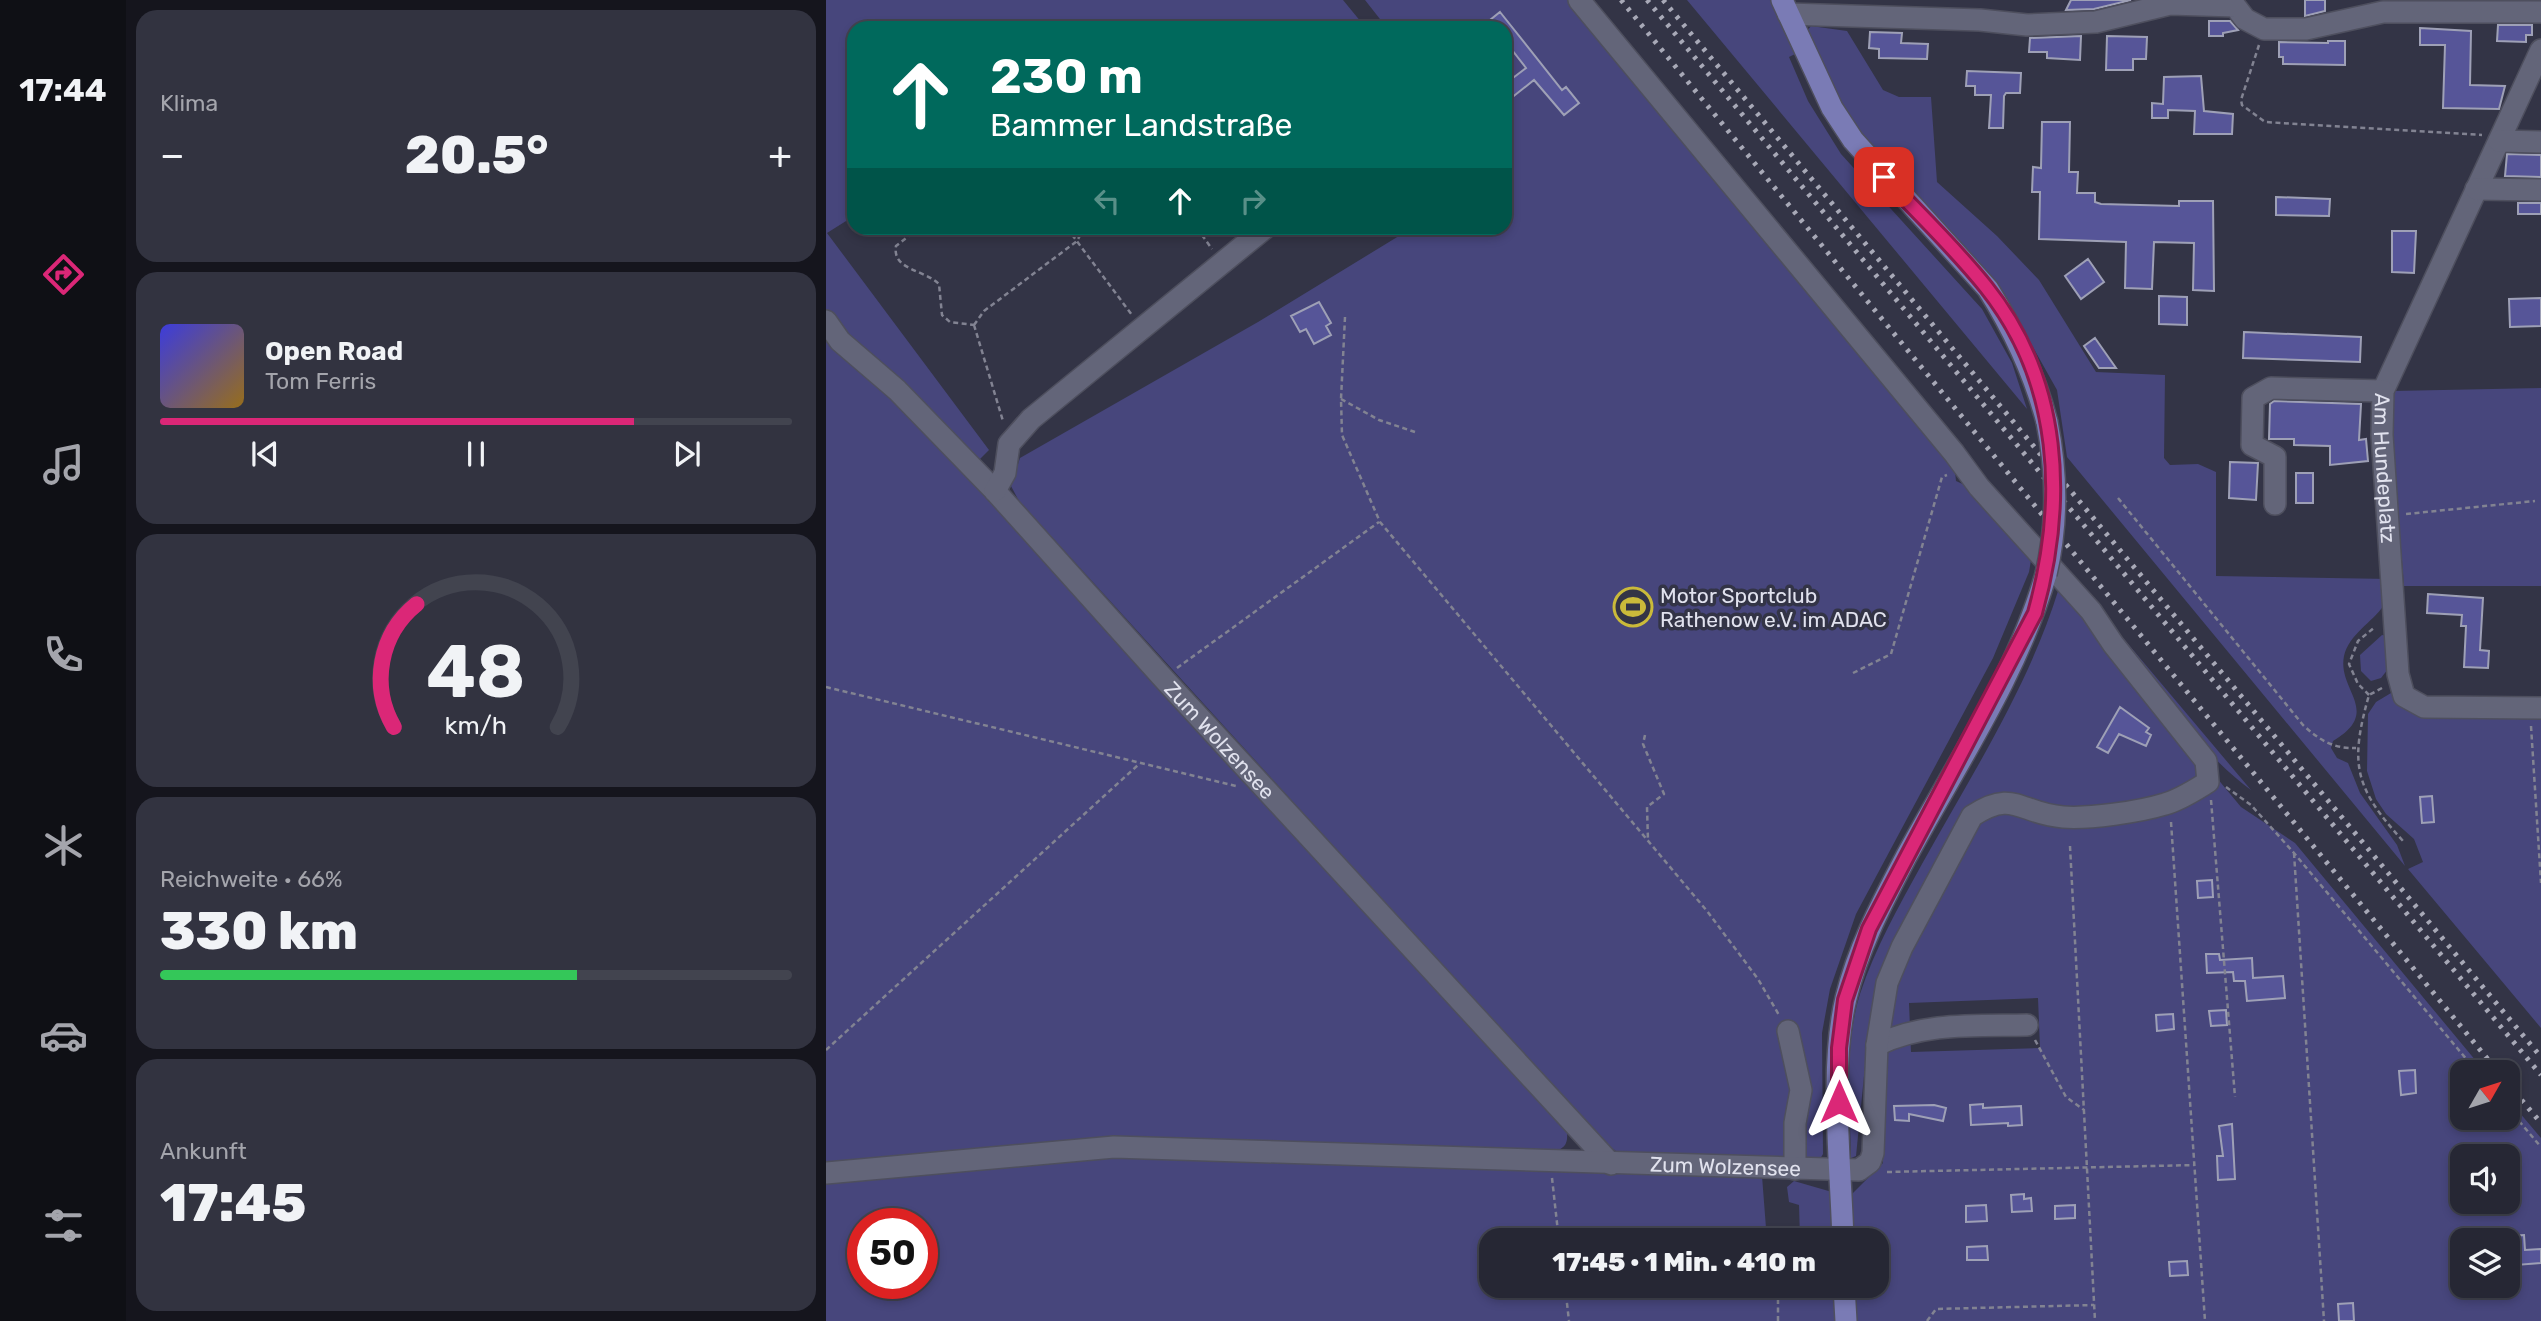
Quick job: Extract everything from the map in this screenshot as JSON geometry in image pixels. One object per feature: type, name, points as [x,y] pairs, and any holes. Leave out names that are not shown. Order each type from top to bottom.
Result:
[{"type":"main road","points":[[1785,7],[1832,108],[1853,141],[1994,298],[2022,347],[2047,422],[2055,485],[2054,527],[2046,574],[2023,641],[1883,900],[1857,958],[1845,1000],[1839,1048],[1843,1228]]},
{"type":"main road","points":[[1845,1298],[1846,1321]]},
{"type":"street","points":[[1579,0],[1954,453],[1979,487],[2091,611],[2113,644],[2206,761],[2208,782],[2165,804],[2066,818],[2041,815],[2009,801],[1991,804],[1972,816],[1902,947],[1887,983],[1877,1045],[1873,1153],[1870,1162],[1860,1170],[1841,1171]]},
{"type":"street","points":[[1785,7],[2027,25],[2096,22],[2170,5],[2236,3],[2245,19],[2264,29],[2306,30],[2382,12],[2541,12]]},
{"type":"street","name":"Am Hundeplatz","points":[[2535,708],[2424,707],[2404,696],[2398,674],[2390,516],[2382,435],[2383,391],[2541,51]]},
{"type":"street","points":[[2500,139],[2541,142]]},
{"type":"street","points":[[2476,189],[2541,190]]},
{"type":"street","points":[[995,491],[1005,472],[1010,444],[1031,419],[1256,235]]},
{"type":"street","name":"Zum Wolzensee","points":[[826,321],[840,341],[897,390],[995,491],[1163,678],[1611,1164]]},
{"type":"street","points":[[2275,504],[2275,457],[2252,445],[2253,398],[2257,393],[2271,388],[2383,391]]},
{"type":"street","points":[[1877,1045],[1897,1035],[1927,1028],[2027,1025]]},
{"type":"street","points":[[1788,1031],[1801,1090],[1795,1123],[1795,1169]]},
{"type":"street","name":"Zum Wolzensee","points":[[826,1173],[1114,1147],[1841,1171]]},
{"type":"path","points":[[2264,29],[2241,100],[2242,106],[2265,122],[2500,139]]},
{"type":"path","points":[[910,235],[896,246],[894,256],[898,263],[939,284],[942,315],[950,323],[974,325]]},
{"type":"path","points":[[1072,235],[1142,328]]},
{"type":"path","points":[[974,325],[984,311],[1077,241],[1080,235]]},
{"type":"path","points":[[1202,235],[1222,263]]},
{"type":"path","points":[[1345,317],[1342,435],[1380,522],[1707,911],[1758,979],[1788,1031]]},
{"type":"path","points":[[974,325],[1010,444]]},
{"type":"path","points":[[1341,399],[1379,420],[1415,432]]},
{"type":"path","points":[[1853,673],[1891,654],[1942,477],[1954,472]]},
{"type":"path","points":[[2118,498],[2303,725],[2314,735],[2341,749],[2356,748]]},
{"type":"path","points":[[2390,516],[2535,501]]},
{"type":"path","points":[[1163,678],[1380,522]]},
{"type":"path","points":[[2369,695],[2358,684],[2349,664],[2358,641],[2396,611]]},
{"type":"path","points":[[2398,674],[2369,695],[2356,748],[2365,792],[2377,813],[2403,841]]},
{"type":"path","points":[[826,687],[1138,765],[1270,794]]},
{"type":"path","points":[[2535,708],[2541,883]]},
{"type":"path","points":[[1645,735],[1643,744],[1664,794],[1647,807],[1648,843]]},
{"type":"path","points":[[826,1050],[1138,765]]},
{"type":"path","points":[[2208,782],[2225,786],[2251,805],[2467,1060]]},
{"type":"path","points":[[2214,814],[2235,1097]]},
{"type":"path","points":[[2172,831],[2206,1321]]},
{"type":"path","points":[[2070,846],[2095,1321]]},
{"type":"path","points":[[2294,853],[2324,1321]]},
{"type":"path","points":[[2027,1025],[2066,1097],[2084,1110]]},
{"type":"path","points":[[2520,1122],[2541,1147]]},
{"type":"path","points":[[1550,1162],[1558,1228]]},
{"type":"path","points":[[1883,1172],[2195,1165]]},
{"type":"path","points":[[1566,1298],[1569,1321]]},
{"type":"path","points":[[1778,1298],[1778,1321]]},
{"type":"path","points":[[1927,1321],[1936,1308],[2094,1305]]},
{"type":"shaded area","points":[[826,0],[1343,0],[1360,21],[847,21],[847,220],[827,233],[989,450],[968,471],[1567,1132],[1566,1143],[1553,1152],[1108,1143],[826,1169]]},
{"type":"shaded area","points":[[1365,0],[1568,0],[1643,94],[1954,462],[1956,481],[1969,487],[2032,554],[2029,572],[1993,658],[1856,914],[1830,989],[1822,1033],[1823,1154],[1820,1159],[1621,1155],[1599,1138],[1019,501],[1011,486],[1020,458],[1258,322],[1401,235],[1512,235],[1512,21],[1382,21]]},
{"type":"shaded area","points":[[1687,0],[1771,0],[1795,54],[1789,57],[1808,101],[1841,154],[1982,309],[2012,363],[2027,409]]},
{"type":"shaded area","points":[[1811,26],[1847,31],[1883,90],[1899,97],[1931,97],[1937,182],[1997,236],[2039,280],[2096,372],[2165,375],[2164,458],[2170,465],[2198,464],[2216,472],[2216,576],[2389,579],[2384,605],[2351,641],[2344,656],[2346,680],[2357,710],[2355,720],[2348,730],[2333,741],[2331,748],[2337,758],[2348,763],[2360,793],[2397,845],[2405,866],[2067,457],[2057,390],[2003,294],[1961,242],[1863,139],[1815,56],[1807,31]]},
{"type":"shaded area","points":[[2541,388],[2541,586],[2404,586],[2392,434],[2393,391]]},
{"type":"shaded area","points":[[2059,588],[2241,807],[2295,843],[2475,1060],[2450,1060],[2450,1130],[2520,1130],[2520,1113],[2541,1138],[2541,1321],[1855,1321],[1854,1298],[1889,1298],[1889,1228],[1851,1228],[1850,1196],[1883,1163],[1882,1097],[1868,1036],[1856,1156],[1851,1158],[1850,1054],[1860,994],[1888,927],[1998,729],[2032,660]],"holes":[[[2038,998],[2040,1048],[1911,1052],[1909,1003]]]},
{"type":"shaded area","points":[[2107,619],[2251,790],[2232,775],[2192,734],[2136,663]]},
{"type":"shaded area","points":[[2382,635],[2387,636],[2388,669],[2381,678],[2371,681],[2361,671],[2360,655]]},
{"type":"shaded area","points":[[2396,690],[2400,699],[2541,712],[2541,1028],[2408,869],[2423,862],[2414,839],[2386,814],[2376,799],[2367,771],[2368,714],[2376,702]]},
{"type":"shaded area","points":[[1112,1152],[1762,1176],[1766,1228],[1479,1228],[1479,1298],[1836,1298],[1837,1321],[826,1321],[826,1178]]},
{"type":"shaded area","points":[[1794,1181],[1832,1192],[1834,1228],[1800,1228],[1799,1205],[1789,1202],[1787,1187]]},
{"type":"building","points":[[2071,0],[2131,0],[2094,9],[2066,10]]},
{"type":"building","points":[[2305,0],[2325,0],[2325,11],[2305,16]]},
{"type":"building","points":[[1500,12],[1507,21],[1489,21]]},
{"type":"building","points":[[2209,21],[2230,21],[2238,30],[2223,33],[2223,36],[2209,36]]},
{"type":"building","points":[[2498,25],[2532,25],[2532,35],[2526,35],[2526,42],[2497,41]]},
{"type":"building","points":[[1512,27],[1562,90],[1566,87],[1579,103],[1564,115],[1534,80],[1512,97],[1512,79],[1526,68],[1512,50]]},
{"type":"building","points":[[2420,28],[2471,31],[2470,85],[2505,86],[2499,109],[2443,108],[2445,45],[2420,45]]},
{"type":"building","points":[[1870,32],[1902,33],[1901,43],[1928,44],[1927,59],[1879,58],[1879,49],[1869,48]]},
{"type":"building","points":[[2081,36],[2080,60],[2047,58],[2047,52],[2029,52],[2030,38]]},
{"type":"building","points":[[2107,36],[2147,37],[2146,59],[2133,59],[2133,70],[2106,70]]},
{"type":"building","points":[[2345,41],[2345,65],[2283,64],[2283,57],[2279,57],[2279,42]]},
{"type":"building","points":[[1967,71],[2021,73],[2020,93],[2006,93],[2004,96],[2003,128],[1989,128],[1991,95],[1975,95],[1975,86],[1966,86]]},
{"type":"building","points":[[2201,76],[2204,111],[2233,114],[2232,134],[2194,134],[2195,111],[2168,110],[2168,118],[2152,118],[2152,103],[2163,104],[2164,77]]},
{"type":"building","points":[[2042,122],[2070,122],[2069,172],[2078,172],[2077,193],[2095,193],[2095,202],[2179,206],[2179,201],[2213,201],[2214,291],[2193,290],[2194,243],[2154,242],[2152,289],[2125,288],[2126,242],[2039,239],[2040,192],[2032,192],[2033,167],[2041,168]]},
{"type":"building","points":[[2507,154],[2541,155],[2541,177],[2505,176]]},
{"type":"building","points":[[2276,197],[2330,199],[2329,216],[2276,215]]},
{"type":"building","points":[[2518,203],[2541,203],[2541,214],[2518,214]]},
{"type":"building","points":[[2392,231],[2416,231],[2414,273],[2392,272]]},
{"type":"building","points":[[2088,259],[2104,282],[2081,299],[2065,276]]},
{"type":"building","points":[[2159,296],[2187,297],[2187,325],[2159,324]]},
{"type":"building","points":[[2541,298],[2541,326],[2510,327],[2509,299]]},
{"type":"building","points":[[1319,302],[1331,323],[1326,326],[1331,335],[1314,344],[1306,329],[1300,332],[1291,316]]},
{"type":"building","points":[[2244,332],[2361,337],[2360,362],[2243,358]]},
{"type":"building","points":[[2095,338],[2116,368],[2099,368],[2084,346]]},
{"type":"building","points":[[2274,401],[2361,404],[2359,440],[2366,439],[2368,461],[2330,465],[2330,446],[2294,445],[2294,439],[2269,439],[2270,404]]},
{"type":"building","points":[[2230,462],[2258,463],[2256,500],[2229,498]]},
{"type":"building","points":[[2296,473],[2313,473],[2313,503],[2296,503]]},
{"type":"building","points":[[2428,594],[2483,598],[2480,650],[2489,651],[2488,668],[2464,667],[2466,626],[2461,626],[2462,615],[2427,613]]},
{"type":"building","points":[[2120,707],[2149,728],[2146,732],[2151,735],[2146,746],[2119,734],[2108,753],[2097,747]]},
{"type":"building","points":[[2432,796],[2434,822],[2422,823],[2420,797]]},
{"type":"building","points":[[2212,880],[2213,897],[2198,898],[2197,881]]},
{"type":"building","points":[[2206,954],[2219,954],[2220,960],[2252,958],[2253,978],[2283,976],[2285,998],[2247,1001],[2245,981],[2234,981],[2233,972],[2207,973]]},
{"type":"building","points":[[2226,1010],[2227,1025],[2211,1026],[2209,1011]]},
{"type":"building","points":[[2173,1014],[2174,1029],[2157,1031],[2156,1015]]},
{"type":"building","points":[[2415,1070],[2416,1093],[2401,1095],[2399,1071]]},
{"type":"building","points":[[1983,1104],[1983,1108],[2021,1106],[2022,1125],[1971,1125],[1970,1105]]},
{"type":"building","points":[[1934,1105],[1946,1108],[1943,1121],[1909,1114],[1909,1121],[1895,1120],[1894,1106]]},
{"type":"building","points":[[2232,1124],[2235,1179],[2218,1180],[2217,1156],[2223,1156],[2219,1126]]},
{"type":"building","points":[[2024,1194],[2024,1199],[2031,1198],[2032,1211],[2012,1212],[2011,1195]]},
{"type":"building","points":[[1986,1205],[1987,1221],[1966,1222],[1966,1206]]},
{"type":"building","points":[[2075,1205],[2075,1218],[2055,1219],[2055,1206]]},
{"type":"building","points":[[2520,1235],[2524,1235],[2525,1250],[2541,1249],[2541,1263],[2520,1265]]},
{"type":"building","points":[[1987,1246],[1988,1260],[1967,1260],[1967,1247]]},
{"type":"building","points":[[2187,1261],[2188,1275],[2170,1276],[2169,1262]]},
{"type":"building","points":[[2353,1303],[2354,1321],[2339,1321],[2338,1304]]},
{"type":"railway","points":[[1621,0],[2488,1060]]},
{"type":"railway","points":[[1647,0],[2541,1075]]},
{"type":"railway","points":[[1663,0],[2541,1057]]},
{"type":"railway","points":[[2520,1098],[2541,1123]]},
{"type":"place","name":"Motor Sportclub Rathenow e.V. im ADAC","points":[[1633,607]]},
{"type":"route","points":[[1839,1102],[1839,1048],[1845,1000],[1857,958],[1883,900],[2023,641],[2035,613],[2049,562],[2054,527],[2055,485],[2050,436],[2039,393],[2022,347],[1988,289],[1884,177]]}]
